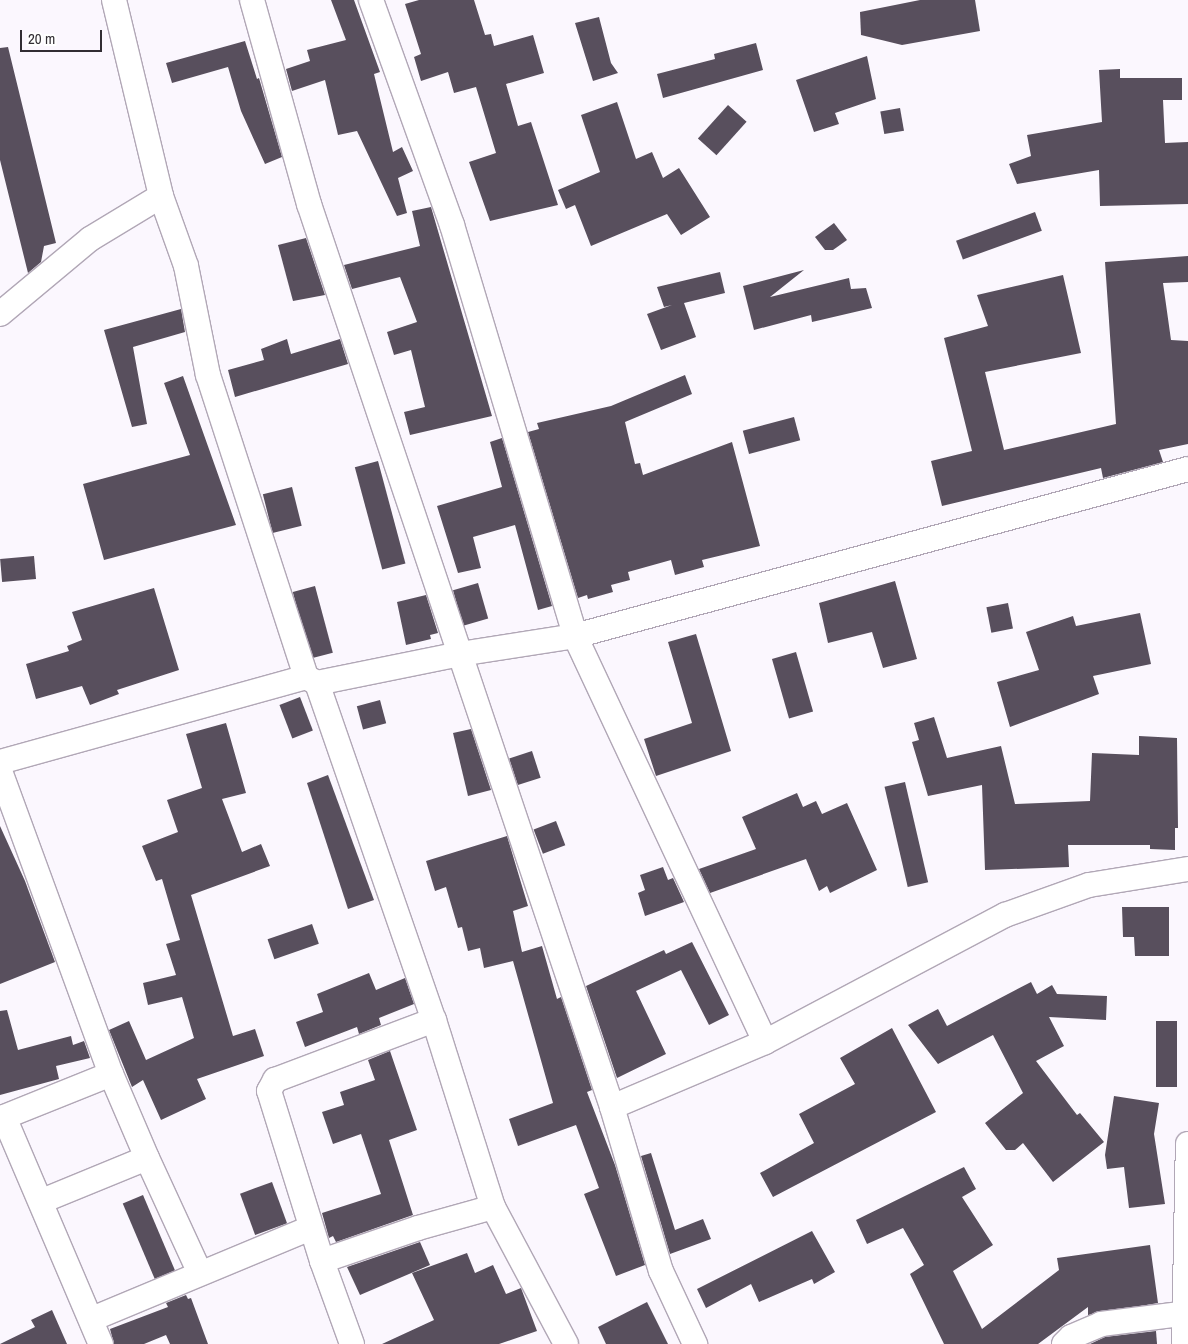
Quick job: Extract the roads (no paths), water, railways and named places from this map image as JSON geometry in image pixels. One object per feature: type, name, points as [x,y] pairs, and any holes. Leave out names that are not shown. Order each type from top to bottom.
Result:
[{"type":"street","points":[[114,0],[160,196],[186,266],[208,375],[312,680],[434,1020],[493,1207],[566,1344]]},
{"type":"street","points":[[252,0],[309,204],[612,1107],[661,1271],[695,1344]]},
{"type":"street","points":[[371,0],[452,224],[575,636],[765,1042]]},
{"type":"street","points":[[0,314],[90,239],[160,196]]},
{"type":"street","points":[[0,762],[312,680],[575,636],[1188,469]]},
{"type":"street","points":[[0,771],[112,1074],[147,1158],[200,1273]]},
{"type":"street","points":[[612,1107],[765,1042],[1005,915],[1089,885],[1188,869]]},
{"type":"street","points":[[352,1344],[322,1261],[270,1104],[269,1091],[276,1080],[434,1020]]},
{"type":"street","points":[[101,1344],[42,1201],[4,1117],[112,1074]]},
{"type":"street","points":[[1184,1344],[1188,1144]]},
{"type":"street","points":[[42,1201],[147,1158]]},
{"type":"street","points":[[322,1261],[418,1228],[493,1207]]},
{"type":"street","points":[[92,1319],[311,1228]]},
{"type":"street","points":[[1064,1344],[1071,1337],[1101,1324],[1186,1313]]}]
